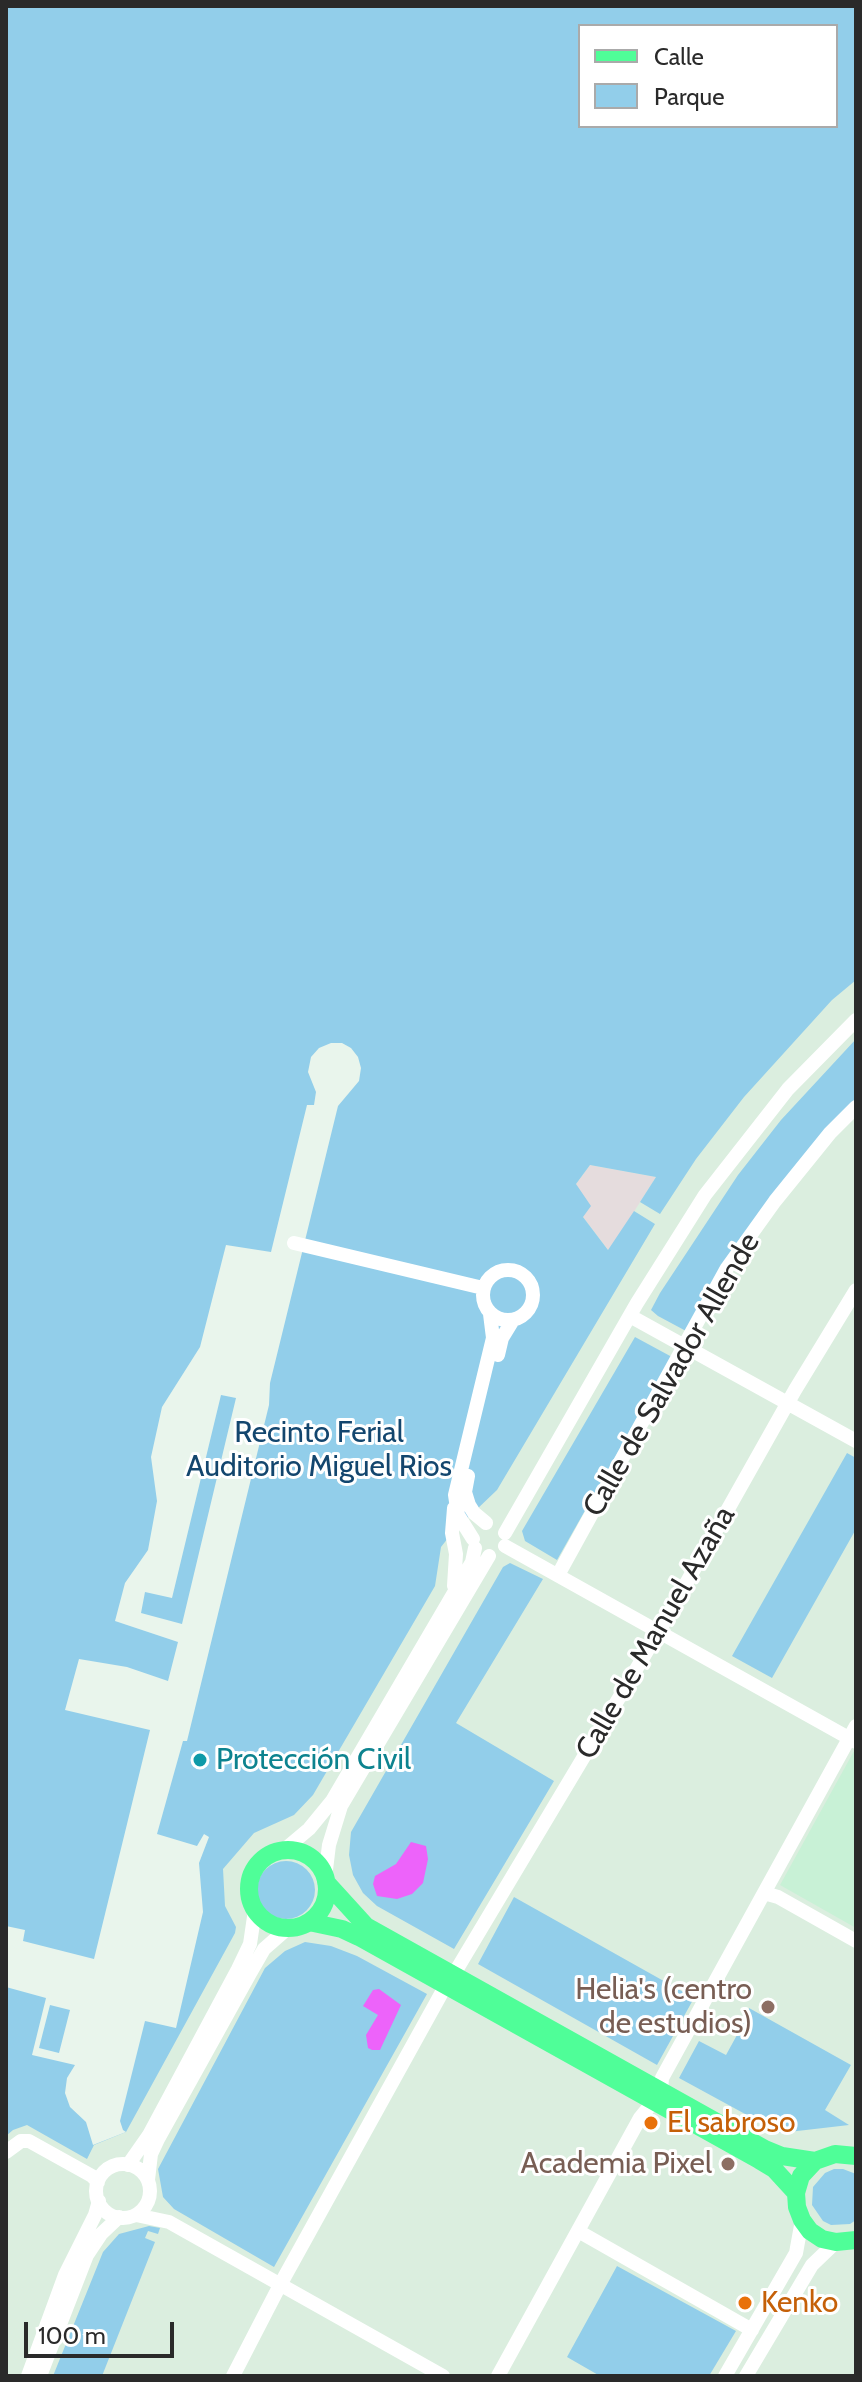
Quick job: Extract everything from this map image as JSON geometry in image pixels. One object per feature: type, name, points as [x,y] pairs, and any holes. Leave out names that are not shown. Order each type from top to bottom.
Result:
[{"type":"main road","points":[[450,1980],[342,1929],[309,1922],[288,1928],[269,1923],[255,1910],[249,1887],[252,1875],[264,1858],[284,1850],[309,1857],[366,1926],[450,1980],[659,2097],[774,2169],[796,2193]]},
{"type":"main road","points":[[309,1922],[322,1907],[326,1880]]},
{"type":"main road","points":[[659,2097],[782,2156],[815,2161]]},
{"type":"main road","points":[[852,2152],[825,2156],[815,2161],[801,2176],[796,2193],[797,2207],[810,2231],[822,2239],[836,2242],[856,2240]]},
{"type":"street","points":[[456,1504],[462,1525],[479,1548],[498,1553],[678,1235],[788,1089],[856,1020]]},
{"type":"street","name":"Calle de Salvador Allende","points":[[558,1575],[727,1268],[775,1201],[830,1133],[856,1107]]},
{"type":"street","points":[[294,1243],[483,1288]]},
{"type":"street","points":[[454,1591],[456,1554],[452,1524],[457,1482],[493,1338],[490,1314],[483,1302],[483,1288],[494,1274],[502,1270],[511,1270],[526,1278],[531,1286],[532,1303],[522,1317],[501,1320],[490,1314]]},
{"type":"street","name":"Calle de Manuel Azaña","points":[[233,2376],[280,2285],[450,1980],[659,1632],[788,1403],[856,1290]]},
{"type":"street","points":[[630,1316],[856,1441]]},
{"type":"street","points":[[498,2376],[640,2118],[659,2097],[662,2078],[854,1736],[558,1575],[505,1540],[496,1524],[486,1523],[474,1513],[465,1492],[466,1484],[502,1338],[513,1320]]},
{"type":"street","points":[[284,1850],[315,1823],[332,1801],[472,1562],[479,1548],[477,1529],[486,1523]]},
{"type":"street","points":[[326,1880],[329,1845],[341,1806],[479,1548]]},
{"type":"street","points":[[764,1893],[778,1897],[856,1941]]},
{"type":"street","points":[[128,2165],[149,2135],[238,1969],[250,1944],[255,1910]]},
{"type":"street","points":[[136,2215],[147,2203],[151,2154],[158,2139],[264,1949],[288,1928]]},
{"type":"street","points":[[6,2152],[21,2141],[29,2141],[98,2182]]},
{"type":"street","points":[[28,2376],[65,2275],[95,2215],[99,2201],[98,2182],[112,2167],[136,2167],[169,2222]]},
{"type":"street","points":[[99,2201],[107,2212],[119,2217],[136,2215],[169,2222],[443,2376]]},
{"type":"street","points":[[40,2376],[87,2255],[101,2234],[119,2217]]},
{"type":"street","points":[[725,2376],[796,2253],[802,2220]]},
{"type":"street","points":[[578,2231],[752,2330]]},
{"type":"street","points":[[746,2376],[812,2265],[836,2242]]},
{"type":"shaded area","points":[[342,1043],[351,1048],[361,1068],[359,1081],[338,1106],[187,1741],[183,1741],[157,1834],[197,1846],[204,1834],[209,1837],[199,1863],[203,1912],[176,2028],[145,2021],[120,2121],[126,2132],[93,2145],[86,2122],[70,2107],[65,2093],[67,2078],[75,2065],[32,2055],[46,1998],[6,1987],[6,1926],[25,1930],[23,1941],[94,1959],[150,1730],[65,1710],[79,1659],[127,1667],[168,1681],[178,1642],[115,1621],[125,1583],[148,1550],[157,1501],[151,1457],[162,1407],[200,1347],[226,1245],[271,1252],[307,1105],[314,1105],[316,1092],[308,1072],[311,1057],[319,1048]],"holes":[[[221,1395],[236,1398],[182,1624],[141,1613],[145,1592],[172,1598]],[[50,2005],[70,2010],[59,2053],[39,2048]]]},
{"type":"shaded area","points":[[590,1165],[656,1177],[609,1251],[583,1217],[576,1184]]},
{"type":"shaded area","points":[[856,1752],[856,1928],[780,1885]]},
{"type":"shaded area","points":[[411,1842],[426,1846],[428,1859],[423,1883],[412,1894],[397,1899],[377,1896],[373,1884],[375,1876],[396,1864]]},
{"type":"shaded area","points":[[379,1989],[401,2005],[380,2050],[372,2050],[368,2048],[366,2035],[378,2015],[363,2006],[373,1990]]},
{"type":"green space","name":"Recinto Ferial Auditorio Miguel Rios","points":[[6,6],[856,6],[856,980],[832,1000],[744,1097],[696,1159],[660,1214],[640,1202],[656,1177],[590,1165],[576,1184],[591,1206],[583,1217],[608,1250],[634,1211],[655,1224],[497,1490],[441,1547],[435,1586],[313,1795],[294,1815],[254,1833],[223,1869],[225,1906],[236,1927],[235,1933],[126,2132],[94,2145],[87,2159],[27,2125],[6,2136]]},
{"type":"green space","points":[[856,1039],[856,1098],[819,1139],[686,1331],[658,1316],[651,1310],[660,1293],[738,1175],[781,1120]]},
{"type":"green space","points":[[635,1337],[672,1357],[557,1560],[525,1541],[522,1531]]},
{"type":"green space","points":[[847,1453],[856,1458],[856,1529],[772,1678],[732,1656]]},
{"type":"green space","points":[[510,1563],[543,1579],[456,1723],[554,1781],[454,1949],[377,1906],[363,1893],[353,1875],[349,1855],[351,1832],[503,1567]]},
{"type":"green space","points":[[286,1861],[307,1869],[315,1890],[307,1911],[286,1919],[265,1911],[257,1890],[265,1869]]},
{"type":"green space","points":[[514,1897],[694,1998],[657,2065],[478,1964]]},
{"type":"green space","points":[[305,1942],[331,1946],[357,1956],[427,1994],[274,2267],[174,2209],[163,2197],[158,2169],[265,1968],[285,1951]]},
{"type":"green space","points":[[749,2008],[851,2065],[825,2110],[849,2125],[780,2133],[679,2078],[699,2041],[726,2055]]},
{"type":"green space","points":[[834,2169],[856,2174],[856,2220],[850,2224],[831,2225],[823,2221],[812,2205],[813,2187],[825,2173]]},
{"type":"green space","points":[[149,2226],[160,2228],[158,2234],[148,2231],[145,2238],[155,2242],[102,2376],[53,2376],[103,2252],[119,2234]]},
{"type":"green space","points":[[617,2266],[736,2331],[709,2376],[600,2376],[567,2357]]},
{"type":"place","name":"Protección Civil","points":[[200,1760]]},
{"type":"place","name":"Helia's (centro de estudios)","points":[[768,2007]]},
{"type":"place","name":"El sabroso","points":[[651,2123]]},
{"type":"place","name":"Academia Pixel","points":[[728,2164]]},
{"type":"place","name":"Kenko","points":[[745,2303]]}]
